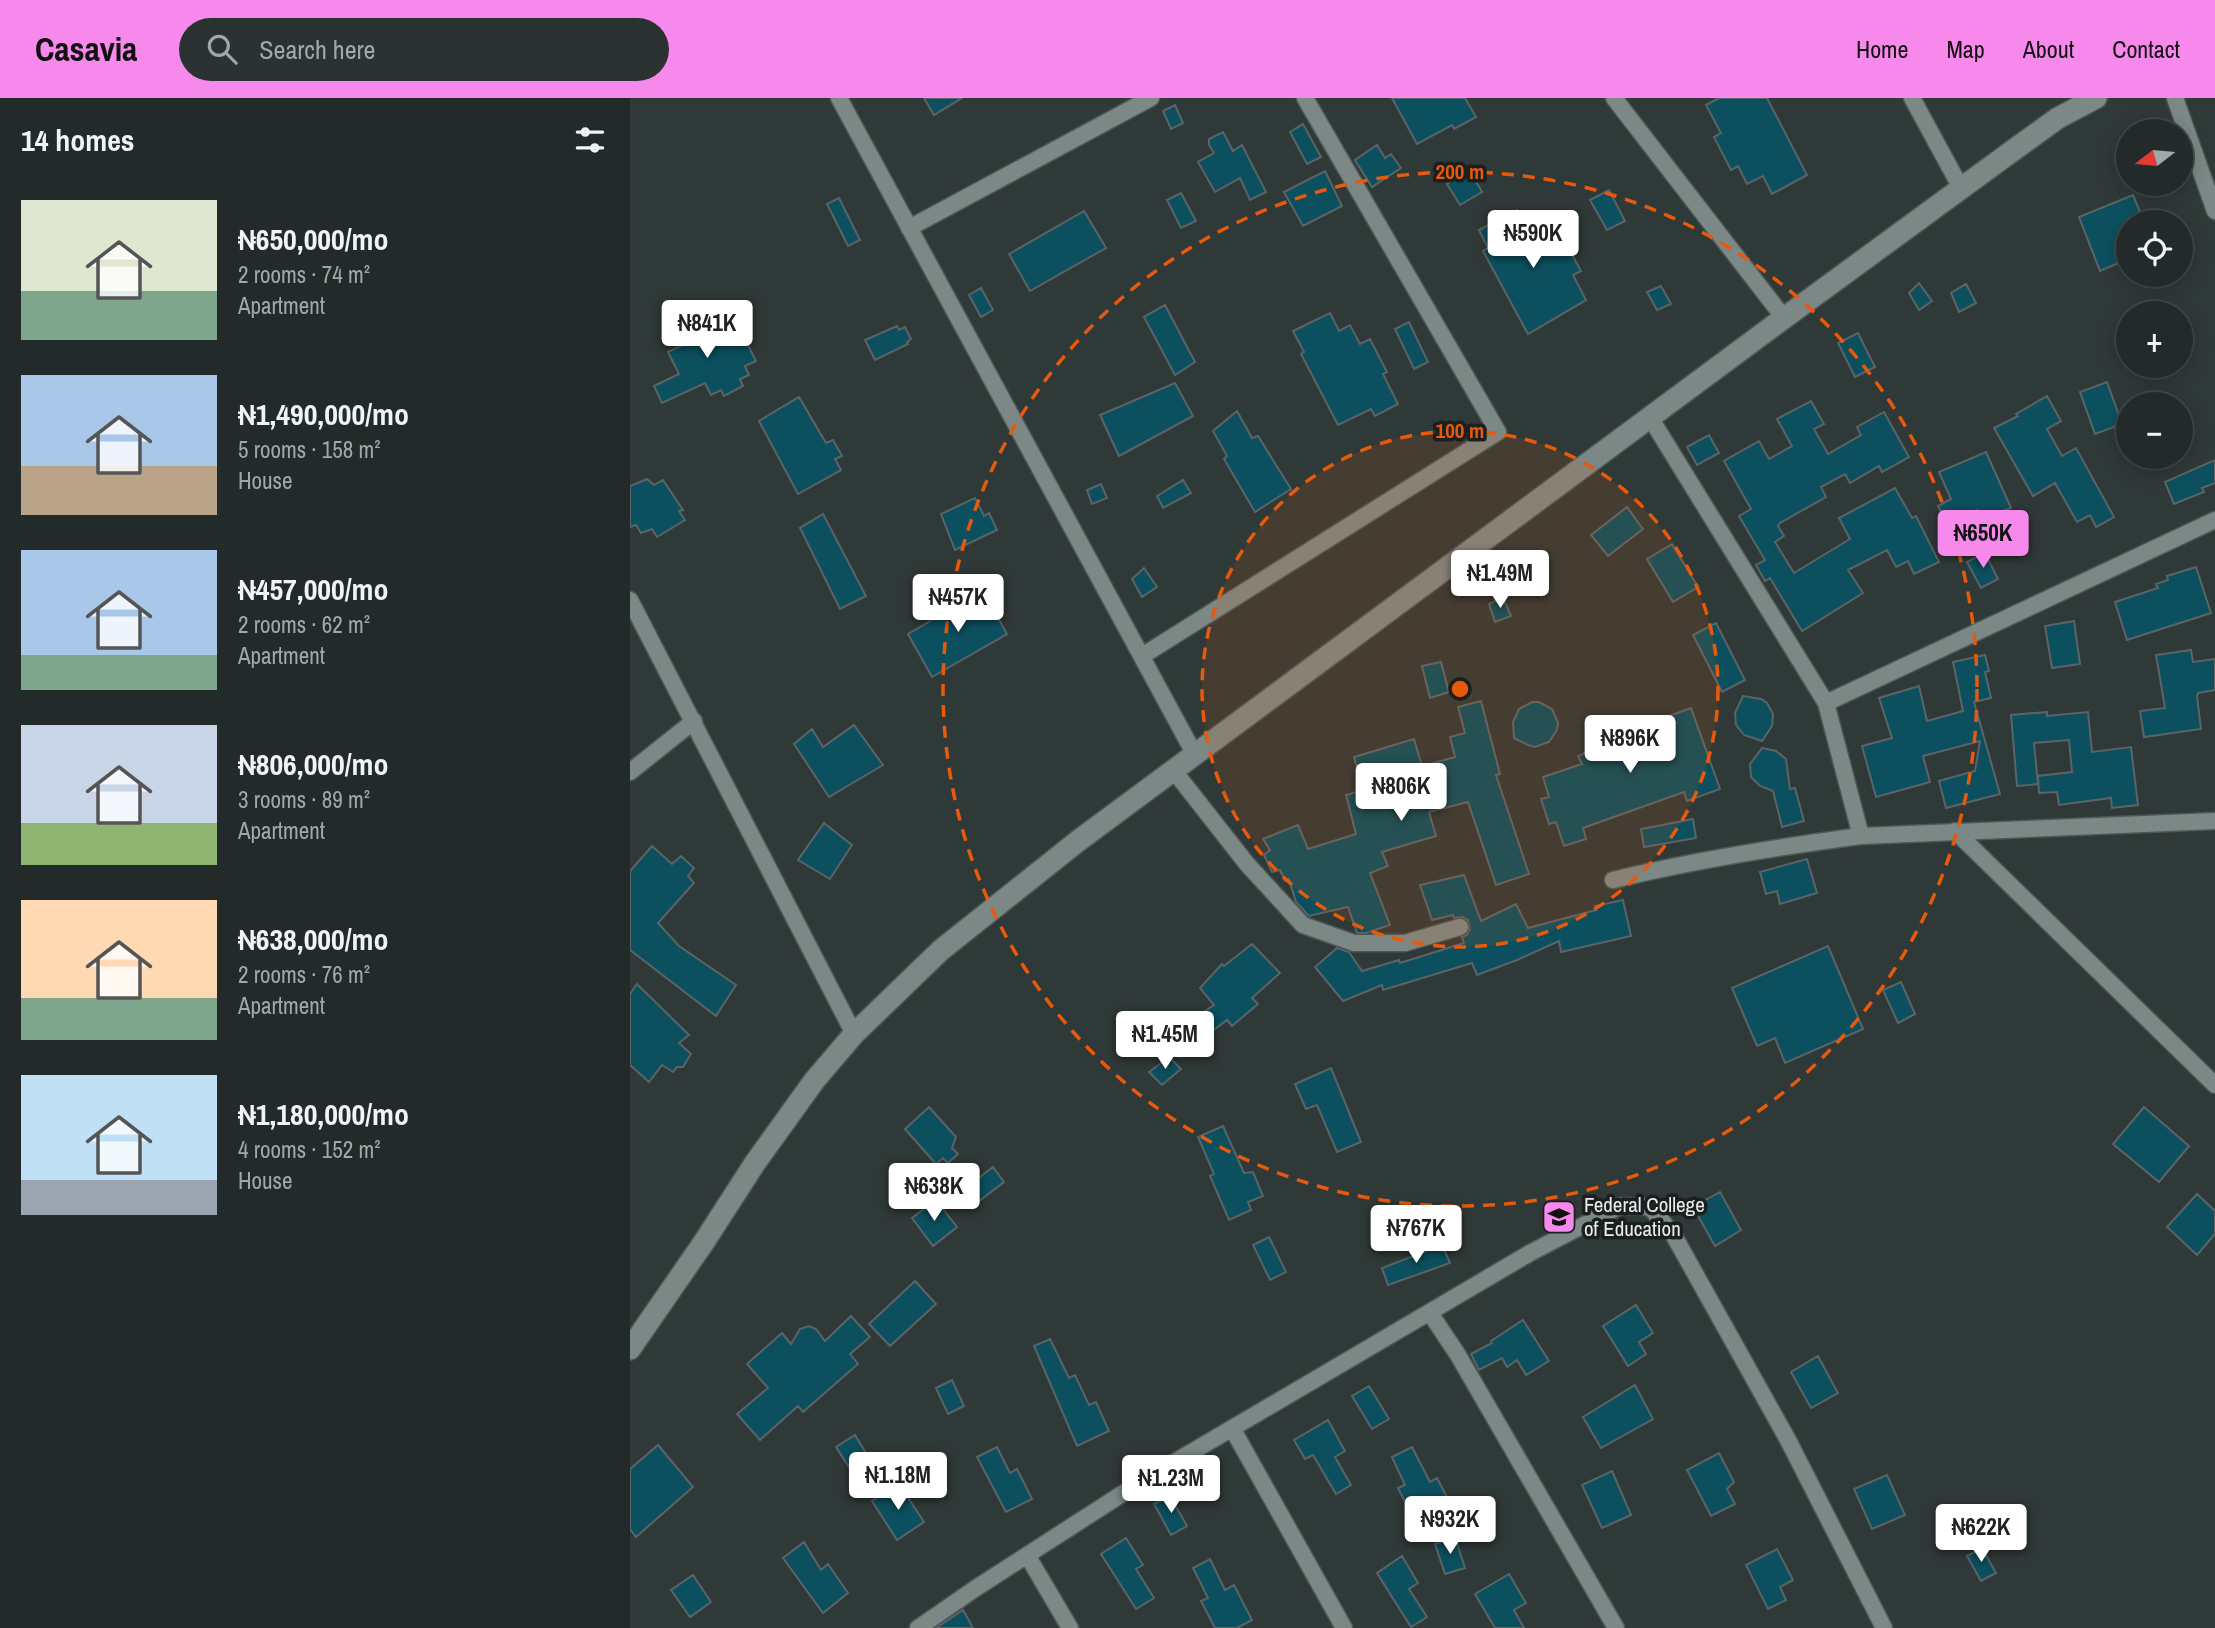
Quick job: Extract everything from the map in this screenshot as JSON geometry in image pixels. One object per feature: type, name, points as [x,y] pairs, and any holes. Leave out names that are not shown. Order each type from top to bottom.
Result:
[{"type":"main road","points":[[630,1349],[814,1081],[905,983],[976,920],[1961,188],[2058,118],[2096,98]]},
{"type":"street","points":[[839,98],[1195,755]]},
{"type":"street","points":[[909,228],[1151,98]]},
{"type":"street","points":[[1142,656],[1498,432],[1305,98]]},
{"type":"street","points":[[1614,98],[1784,318]]},
{"type":"street","points":[[1912,98],[1961,188]]},
{"type":"street","points":[[2175,98],[2215,211]]},
{"type":"street","points":[[1651,419],[1826,703],[1861,836]]},
{"type":"street","points":[[1826,703],[2215,520]]},
{"type":"street","points":[[630,600],[855,1034]]},
{"type":"street","points":[[630,772],[694,721]]},
{"type":"street","points":[[1174,771],[1247,864],[1303,925],[1354,943],[1405,943],[1460,927]]},
{"type":"street","points":[[1613,880],[1756,850],[1861,836],[2215,821]]},
{"type":"street","points":[[1955,831],[2215,1085]]},
{"type":"street","points":[[918,1628],[1139,1483],[1530,1253],[1620,1206],[1650,1207],[1673,1234],[1788,1440],[1884,1628]]},
{"type":"street","points":[[1430,1313],[1458,1355],[1616,1628]]},
{"type":"street","points":[[1232,1428],[1344,1628]]},
{"type":"street","points":[[1027,1555],[1070,1628]]},
{"type":"building","points":[[924,98],[962,98],[934,115]]},
{"type":"building","points":[[1392,98],[1465,98],[1476,117],[1454,129],[1452,125],[1417,144]]},
{"type":"building","points":[[1719,98],[1767,98],[1807,175],[1772,194],[1763,176],[1747,184],[1738,166],[1731,170],[1714,137],[1721,133],[1706,105]]},
{"type":"building","points":[[1175,105],[1183,123],[1171,129],[1163,111]]},
{"type":"building","points":[[1303,124],[1321,157],[1307,164],[1290,132]]},
{"type":"building","points":[[1223,132],[1233,151],[1242,145],[1266,192],[1250,200],[1240,178],[1215,192],[1198,162],[1214,153],[1209,139]]},
{"type":"building","points":[[1377,145],[1385,158],[1391,154],[1401,168],[1372,187],[1355,160]]},
{"type":"building","points":[[1325,171],[1342,206],[1303,226],[1284,192]]},
{"type":"building","points":[[1470,171],[1482,192],[1460,205],[1447,184]]},
{"type":"building","points":[[1609,190],[1625,221],[1607,230],[1590,200]]},
{"type":"building","points":[[1181,193],[1196,221],[1181,228],[1167,200]]},
{"type":"building","points":[[2131,196],[2133,196],[2139,210],[2116,210],[2116,264],[2100,271],[2079,217]]},
{"type":"building","points":[[839,198],[860,240],[848,246],[827,204]]},
{"type":"building","points":[[1517,210],[1527,229],[1541,222],[1551,240],[1561,235],[1581,271],[1573,275],[1586,300],[1528,334],[1483,251],[1488,248],[1479,230]]},
{"type":"building","points":[[1084,211],[1106,248],[1030,291],[1009,254]]},
{"type":"building","points":[[1919,283],[1932,301],[1919,310],[1909,293]]},
{"type":"building","points":[[1966,284],[1976,303],[1959,312],[1951,293]]},
{"type":"building","points":[[1661,286],[1671,304],[1657,310],[1647,292]]},
{"type":"building","points":[[981,288],[993,310],[981,317],[969,295]]},
{"type":"building","points":[[1165,305],[1195,362],[1175,375],[1144,317]]},
{"type":"building","points":[[711,313],[722,337],[740,329],[756,361],[745,366],[749,375],[740,379],[743,386],[724,396],[721,390],[711,395],[705,383],[662,403],[654,386],[679,374],[668,352],[683,345],[676,330]]},
{"type":"building","points":[[1330,313],[1339,331],[1350,325],[1360,344],[1370,339],[1387,372],[1383,374],[1398,404],[1375,416],[1371,409],[1338,425],[1301,354],[1304,352],[1293,331]]},
{"type":"building","points":[[1409,322],[1428,362],[1414,369],[1395,329]]},
{"type":"building","points":[[897,326],[899,330],[905,327],[911,339],[908,344],[875,360],[865,340]]},
{"type":"building","points":[[1858,333],[1875,367],[1855,377],[1838,343]]},
{"type":"building","points":[[2107,382],[2116,407],[2116,426],[2095,434],[2080,392]]},
{"type":"building","points":[[1175,383],[1193,416],[1119,456],[1100,415]]},
{"type":"building","points":[[2047,396],[2061,421],[2047,429],[2062,456],[2076,448],[2114,517],[2096,527],[2090,515],[2077,522],[2055,483],[2033,496],[1994,428],[2018,416],[2016,414]]},
{"type":"building","points":[[799,397],[826,443],[833,440],[842,456],[835,459],[841,470],[798,494],[759,421]]},
{"type":"building","points":[[1811,401],[1824,424],[1814,429],[1828,454],[1861,435],[1857,427],[1884,412],[1909,457],[1882,472],[1879,466],[1850,483],[1845,474],[1821,487],[1826,497],[1780,523],[1778,526],[1784,536],[1775,542],[1794,573],[1850,539],[1839,518],[1895,488],[1912,518],[1916,516],[1939,562],[1914,574],[1908,561],[1896,567],[1887,550],[1848,570],[1863,593],[1802,631],[1770,578],[1765,581],[1756,565],[1765,560],[1739,516],[1751,509],[1724,461],[1759,441],[1769,459],[1792,446],[1777,419]]},
{"type":"building","points":[[1237,411],[1252,438],[1258,436],[1291,489],[1255,512],[1224,459],[1227,456],[1213,431]]},
{"type":"building","points":[[1709,435],[1719,453],[1697,465],[1687,447]]},
{"type":"building","points":[[1986,452],[2011,508],[2002,511],[2004,516],[1984,525],[1977,510],[1947,523],[1938,506],[1951,499],[1939,472]]},
{"type":"building","points":[[2215,460],[2215,483],[2202,488],[2204,492],[2174,504],[2165,482]]},
{"type":"building","points":[[647,479],[654,485],[663,480],[683,510],[679,511],[685,520],[657,537],[652,529],[641,533],[636,525],[630,527],[630,486]]},
{"type":"building","points":[[1183,480],[1191,493],[1163,508],[1157,496]]},
{"type":"building","points":[[1101,484],[1107,498],[1092,504],[1087,490]]},
{"type":"building","points":[[975,498],[984,516],[989,513],[997,530],[955,550],[941,514]]},
{"type":"building","points":[[1627,507],[1643,529],[1608,556],[1591,535]]},
{"type":"building","points":[[823,514],[866,596],[840,609],[800,528]]},
{"type":"building","points":[[1672,544],[1698,587],[1673,602],[1647,559]]},
{"type":"building","points":[[1985,553],[1998,579],[1981,588],[1967,562]]},
{"type":"building","points":[[2196,567],[2211,613],[2127,640],[2115,602],[2158,588],[2156,584],[2168,580],[2167,576]]},
{"type":"building","points":[[1144,568],[1157,587],[1142,597],[1132,579]]},
{"type":"building","points":[[983,590],[1007,634],[932,677],[908,634]]},
{"type":"building","points":[[1503,597],[1511,616],[1495,622],[1489,604]]},
{"type":"building","points":[[2074,621],[2080,664],[2052,668],[2045,626]]},
{"type":"building","points":[[1716,623],[1745,680],[1722,692],[1693,635]]},
{"type":"building","points":[[2191,650],[2193,662],[2215,659],[2215,690],[2198,693],[2197,696],[2201,729],[2144,737],[2140,711],[2165,708],[2156,655]]},
{"type":"building","points":[[1985,655],[1989,671],[1985,672],[1991,698],[1974,702],[2000,794],[1946,808],[1939,781],[1975,771],[1980,741],[1923,756],[1930,782],[1876,797],[1862,746],[1892,738],[1879,698],[1919,686],[1927,721],[1963,711],[1953,662]]},
{"type":"building","points":[[1441,662],[1449,692],[1430,698],[1422,666]]},
{"type":"building","points":[[1743,696],[1761,699],[1767,703],[1773,714],[1772,726],[1762,741],[1744,735],[1736,725],[1735,713]]},
{"type":"building","points":[[1481,701],[1500,774],[1496,775],[1529,874],[1496,885],[1468,802],[1429,812],[1436,836],[1382,852],[1388,866],[1370,873],[1390,925],[1366,933],[1357,933],[1348,907],[1309,916],[1296,902],[1289,879],[1285,881],[1280,870],[1272,872],[1264,855],[1270,850],[1263,839],[1298,825],[1308,849],[1356,834],[1346,795],[1363,790],[1354,757],[1414,739],[1422,766],[1455,757],[1450,737],[1465,733],[1458,707]]},
{"type":"building","points":[[1532,702],[1539,702],[1552,709],[1558,723],[1549,742],[1535,747],[1514,738],[1513,722],[1519,709]]},
{"type":"building","points":[[1691,708],[1720,789],[1687,801],[1684,792],[1583,828],[1586,839],[1564,846],[1556,822],[1549,824],[1541,799],[1549,797],[1543,777],[1582,764],[1578,756],[1628,733],[1627,731]]},
{"type":"building","points":[[2047,712],[2047,716],[2088,712],[2092,752],[2131,747],[2138,805],[2112,808],[2111,798],[2059,805],[2057,792],[2039,793],[2038,776],[2072,772],[2069,740],[2034,743],[2038,784],[2017,786],[2011,715]]},
{"type":"building","points":[[854,725],[883,765],[829,797],[794,744],[812,729],[823,747]]},
{"type":"building","points":[[1762,748],[1776,751],[1786,759],[1790,789],[1795,788],[1804,821],[1782,827],[1773,791],[1760,786],[1751,777],[1750,764]]},
{"type":"building","points":[[1693,819],[1696,838],[1644,847],[1641,829]]},
{"type":"building","points":[[824,823],[852,845],[830,879],[798,860]]},
{"type":"building","points":[[652,846],[672,864],[681,856],[694,868],[688,876],[694,883],[658,923],[679,946],[736,985],[716,1016],[630,950],[630,871]]},
{"type":"building","points":[[1807,859],[1817,893],[1780,904],[1777,891],[1766,894],[1760,872]]},
{"type":"building","points":[[1464,875],[1481,921],[1516,904],[1528,928],[1596,910],[1595,906],[1623,900],[1631,936],[1561,952],[1559,941],[1477,975],[1472,963],[1383,990],[1382,985],[1343,1001],[1315,967],[1337,948],[1349,952],[1362,971],[1399,960],[1400,963],[1464,943],[1462,937],[1467,935],[1470,929],[1468,920],[1462,917],[1454,918],[1453,915],[1432,920],[1420,885]]},
{"type":"building","points":[[1252,944],[1280,973],[1252,998],[1258,1004],[1232,1026],[1227,1020],[1197,1043],[1182,1026],[1214,1005],[1200,988],[1222,964],[1224,966]]},
{"type":"building","points":[[1828,946],[1863,1029],[1785,1063],[1775,1038],[1757,1046],[1732,988]]},
{"type":"building","points":[[1901,982],[1915,1014],[1898,1023],[1883,990]]},
{"type":"building","points":[[637,984],[689,1035],[679,1043],[691,1054],[683,1067],[677,1067],[673,1072],[662,1065],[649,1082],[630,1065],[630,994]]},
{"type":"building","points":[[1169,1057],[1181,1069],[1162,1085],[1149,1072]]},
{"type":"building","points":[[1331,1068],[1361,1142],[1337,1152],[1317,1105],[1306,1109],[1295,1084]]},
{"type":"building","points":[[929,1107],[956,1137],[952,1148],[958,1154],[948,1163],[943,1158],[936,1164],[905,1129]]},
{"type":"building","points":[[2144,1107],[2189,1146],[2159,1182],[2113,1144]]},
{"type":"building","points":[[1223,1126],[1244,1173],[1253,1172],[1263,1196],[1248,1202],[1251,1210],[1229,1220],[1210,1176],[1214,1174],[1198,1137]]},
{"type":"building","points":[[993,1167],[1004,1182],[974,1205],[963,1190]]},
{"type":"building","points":[[1720,1192],[1741,1230],[1715,1246],[1693,1207]]},
{"type":"building","points":[[2197,1194],[2215,1211],[2215,1234],[2197,1255],[2167,1227]]},
{"type":"building","points":[[936,1200],[957,1227],[933,1246],[912,1218]]},
{"type":"building","points":[[1269,1237],[1286,1272],[1270,1280],[1253,1245]]},
{"type":"building","points":[[1442,1245],[1450,1263],[1388,1285],[1382,1268]]},
{"type":"building","points":[[915,1281],[936,1304],[890,1346],[869,1324]]},
{"type":"building","points":[[1636,1305],[1653,1333],[1639,1342],[1646,1354],[1628,1366],[1603,1326]]},
{"type":"building","points":[[851,1316],[870,1337],[850,1354],[858,1364],[803,1412],[798,1406],[760,1440],[737,1414],[768,1388],[747,1364],[782,1333],[791,1344],[800,1329],[809,1326],[816,1329],[825,1341]]},
{"type":"building","points":[[1523,1320],[1549,1361],[1526,1375],[1517,1360],[1507,1367],[1502,1358],[1479,1370],[1471,1354],[1492,1343],[1491,1341]]},
{"type":"building","points":[[1050,1339],[1069,1378],[1075,1375],[1089,1405],[1096,1402],[1109,1431],[1077,1446],[1034,1346]]},
{"type":"building","points":[[1818,1356],[1838,1393],[1811,1408],[1791,1372]]},
{"type":"building","points":[[952,1380],[964,1406],[948,1414],[936,1388]]},
{"type":"building","points":[[1635,1385],[1653,1419],[1601,1448],[1583,1417]]},
{"type":"building","points":[[1369,1386],[1389,1419],[1372,1429],[1352,1396]]},
{"type":"building","points":[[1328,1420],[1345,1451],[1335,1457],[1351,1485],[1336,1494],[1313,1455],[1305,1459],[1294,1440]]},
{"type":"building","points":[[855,1435],[869,1458],[851,1470],[836,1447]]},
{"type":"building","points":[[658,1445],[693,1487],[636,1537],[630,1529],[630,1469]]},
{"type":"building","points":[[997,1447],[1010,1473],[1017,1469],[1032,1499],[1006,1512],[977,1457]]},
{"type":"building","points":[[1412,1447],[1430,1482],[1437,1478],[1450,1503],[1415,1521],[1398,1488],[1405,1485],[1392,1457]]},
{"type":"building","points":[[1719,1453],[1734,1482],[1727,1489],[1735,1504],[1711,1516],[1687,1470]]},
{"type":"building","points":[[1612,1471],[1631,1515],[1602,1528],[1582,1485]]},
{"type":"building","points":[[1887,1475],[1905,1515],[1872,1529],[1854,1489]]},
{"type":"building","points":[[899,1484],[924,1522],[897,1540],[872,1501]]},
{"type":"building","points":[[1170,1496],[1187,1526],[1171,1535],[1154,1504]]},
{"type":"building","points":[[1455,1537],[1465,1568],[1445,1574],[1435,1544]]},
{"type":"building","points":[[1126,1538],[1143,1565],[1136,1569],[1154,1598],[1136,1609],[1101,1554]]},
{"type":"building","points":[[804,1542],[821,1570],[828,1564],[848,1593],[823,1613],[783,1558]]},
{"type":"building","points":[[1982,1548],[1996,1573],[1981,1581],[1967,1556]]},
{"type":"building","points":[[1777,1549],[1793,1580],[1780,1587],[1786,1600],[1768,1609],[1746,1565]]},
{"type":"building","points":[[1402,1556],[1418,1583],[1409,1589],[1427,1617],[1411,1627],[1377,1573]]},
{"type":"building","points":[[1210,1559],[1225,1590],[1234,1585],[1252,1620],[1237,1628],[1215,1628],[1201,1601],[1208,1598],[1193,1568]]},
{"type":"building","points":[[1509,1574],[1526,1603],[1514,1610],[1524,1628],[1495,1628],[1475,1594]]},
{"type":"building","points":[[693,1575],[711,1602],[690,1617],[671,1590]]},
{"type":"building","points":[[963,1610],[973,1628],[936,1628]]},
{"type":"place","name":"Federal College of Education","points":[[1559,1217]]}]
